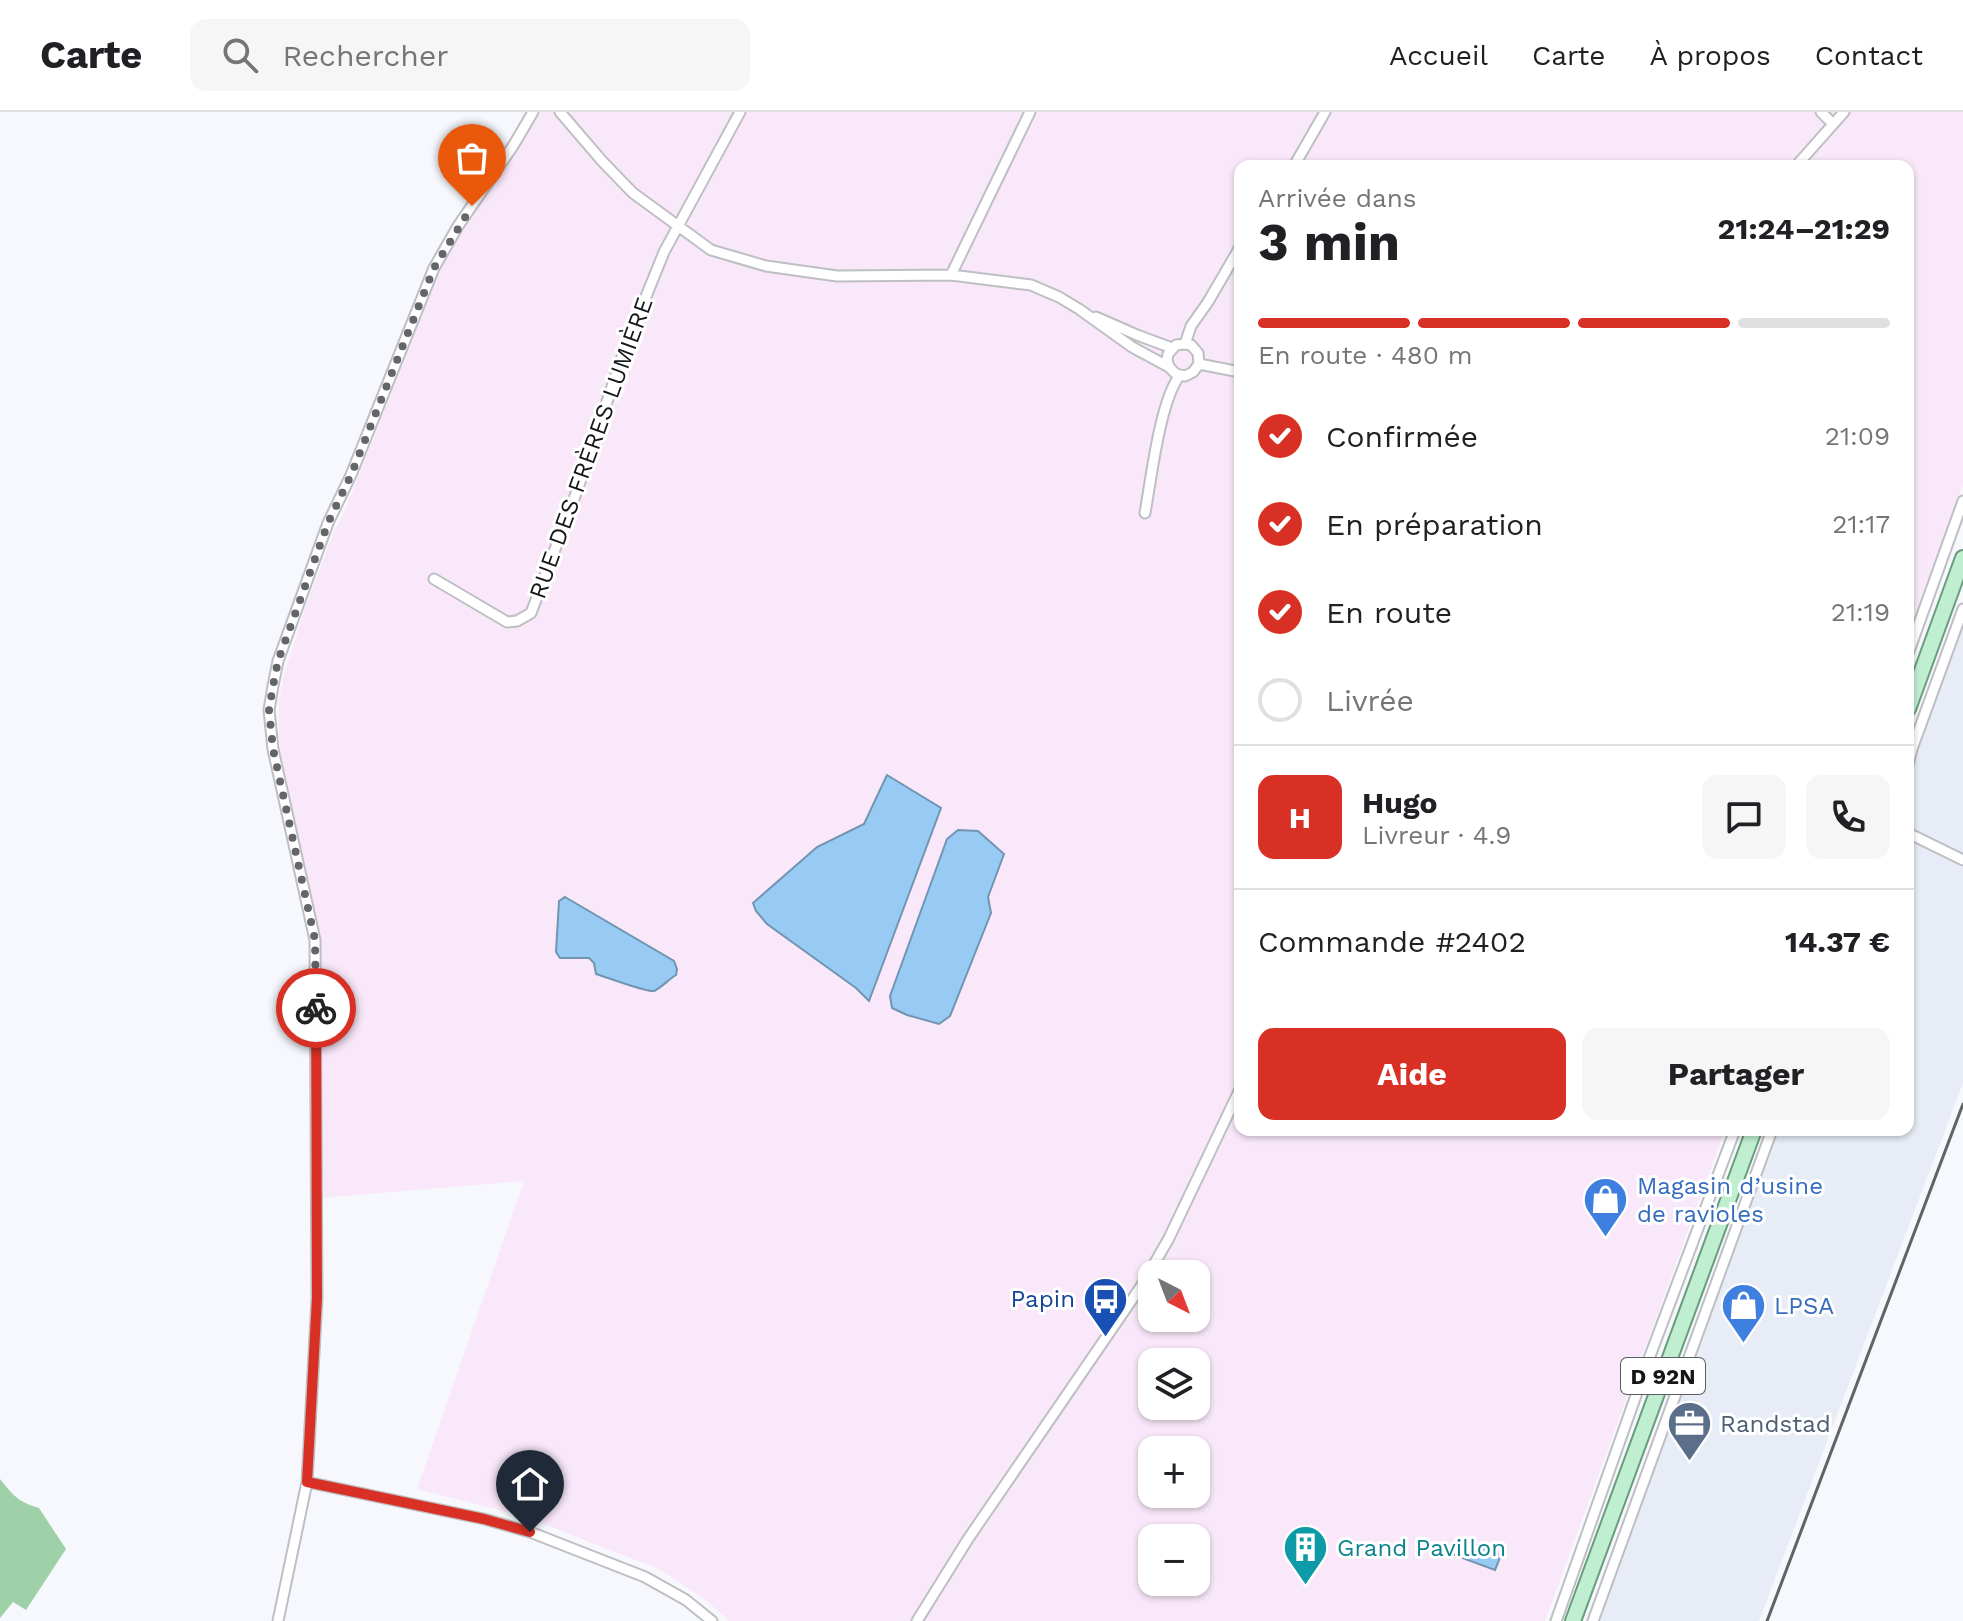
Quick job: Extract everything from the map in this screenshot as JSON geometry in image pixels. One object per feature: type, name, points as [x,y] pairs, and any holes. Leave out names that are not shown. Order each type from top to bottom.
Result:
[{"type":"main road","points":[[1914,689],[1963,558]]},
{"type":"main road","name":"D 92N","points":[[1573,1621],[1752,1136]]},
{"type":"street","points":[[278,1621],[307,1482],[317,1298],[315,940],[273,749],[269,710],[273,686],[278,661],[328,523],[351,475],[434,268],[533,112]]},
{"type":"street","points":[[560,112],[633,193],[711,250],[766,266],[837,276],[951,275],[1031,285],[1079,309],[1132,347],[1180,375]]},
{"type":"street","points":[[678,227],[740,112]]},
{"type":"street","points":[[951,275],[1030,112]]},
{"type":"street","points":[[1297,160],[1325,112]]},
{"type":"street","points":[[1821,112],[1833,124]]},
{"type":"street","points":[[1801,160],[1844,112]]},
{"type":"street","name":"RUE DES FRÈRES LUMIÈRE","points":[[434,579],[507,622],[517,621],[531,613],[578,488],[624,351],[664,252],[678,227]]},
{"type":"street","points":[[1185,344],[1191,326],[1234,257]]},
{"type":"street","points":[[1079,309],[1172,348]]},
{"type":"street","points":[[1145,513],[1164,411],[1180,375],[1193,372],[1199,364],[1195,348],[1181,344],[1172,348],[1167,360],[1169,367]]},
{"type":"street","points":[[1199,364],[1234,371]]},
{"type":"street","points":[[1914,637],[1963,501]]},
{"type":"street","points":[[1914,744],[1963,609]]},
{"type":"street","points":[[1914,835],[1963,860]]},
{"type":"street","points":[[917,1621],[968,1539],[1144,1282],[1169,1238],[1234,1102]]},
{"type":"street","points":[[1556,1621],[1650,1356],[1733,1136]]},
{"type":"street","points":[[1593,1621],[1770,1136]]},
{"type":"street","points":[[307,1482],[484,1519],[530,1532],[645,1577],[686,1600],[712,1621]]},
{"type":"shaded area","points":[[541,112],[1963,112],[1963,486],[1914,616],[1914,160],[1234,160],[1234,1136],[1723,1136],[1545,1621],[729,1621],[707,1601],[661,1570],[523,1516],[417,1489],[524,1181],[320,1198],[320,968],[314,914],[283,777],[279,702],[283,678],[305,608],[408,351],[436,270]]},
{"type":"shaded area","points":[[1963,620],[1963,1083],[1759,1621],[1596,1621],[1775,1136],[1914,1136],[1914,767],[1918,745]]},
{"type":"green space","points":[[0,1479],[16,1497],[39,1508],[66,1549],[26,1610],[13,1602],[0,1618]]},
{"type":"water","points":[[887,775],[941,808],[869,1001],[856,988],[767,924],[753,903],[817,847],[864,824]]},
{"type":"water","points":[[958,830],[978,831],[1004,854],[988,897],[991,913],[950,1016],[939,1024],[892,1008],[890,996],[947,839]]},
{"type":"water","points":[[565,897],[674,961],[676,975],[657,990],[650,991],[596,974],[594,963],[589,958],[560,958],[556,952],[559,901]]},
{"type":"water","points":[[1460,1539],[1501,1555],[1495,1570],[1454,1555]]},
{"type":"railway","points":[[1767,1621],[1963,1104]]},
{"type":"way so far","points":[[316,1008],[315,940],[273,749],[269,710],[273,686],[278,661],[328,523],[351,475],[434,268],[472,206]]},
{"type":"place","name":"Magasin d’usine de ravioles","points":[[1606,1239]]},
{"type":"place","name":"Papin","points":[[1106,1338]]},
{"type":"place","name":"LPSA","points":[[1743,1345]]},
{"type":"place","name":"Randstad","points":[[1689,1463]]},
{"type":"place","name":"Grand Pavillon","points":[[1306,1587]]},
{"type":"route","points":[[316,1008],[317,1298],[307,1482],[484,1519],[530,1532]]}]
